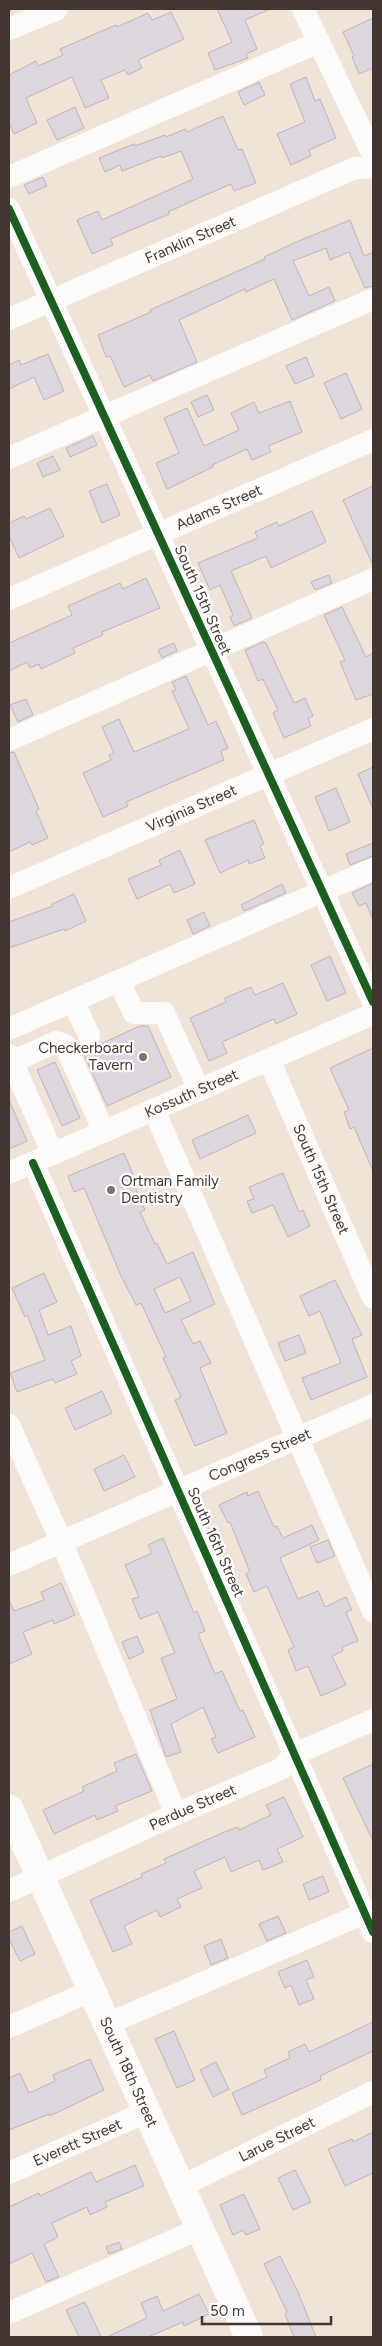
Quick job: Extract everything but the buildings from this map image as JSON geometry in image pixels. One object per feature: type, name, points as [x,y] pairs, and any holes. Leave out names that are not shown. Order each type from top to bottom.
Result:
[{"type":"main road","name":"South 18th Street","points":[[9,1808],[249,2337]]},
{"type":"street","points":[[9,29],[57,9]]},
{"type":"street","points":[[303,9],[373,155]]},
{"type":"street","points":[[9,177],[319,42]]},
{"type":"street","name":"Franklin Street","points":[[9,320],[355,168],[373,168]]},
{"type":"street","name":"South 15th Street","points":[[9,209],[373,1002]]},
{"type":"street","points":[[9,458],[373,299]]},
{"type":"street","name":"Adams Street","points":[[9,599],[373,440]]},
{"type":"street","points":[[9,740],[373,580]]},
{"type":"street","name":"Virginia Street","points":[[9,888],[373,729]]},
{"type":"street","points":[[9,1029],[373,869]]},
{"type":"street","points":[[119,981],[134,1013],[164,1013],[199,1090]]},
{"type":"street","points":[[73,1001],[89,1035]]},
{"type":"street","name":"Kossuth Street","points":[[9,1173],[373,1014]]},
{"type":"street","points":[[53,1154],[10,1058],[56,1042],[65,1045],[104,1132]]},
{"type":"street","name":"South 15th Street","points":[[269,1060],[373,1298]]},
{"type":"street","points":[[154,1110],[373,1611]]},
{"type":"street","name":"South 16th Street","points":[[33,1163],[369,1923]]},
{"type":"street","name":"Congress Street","points":[[9,1564],[373,1405]]},
{"type":"street","points":[[9,1425],[62,1542],[176,1814]]},
{"type":"street","name":"Perdue Street","points":[[9,1891],[176,1814],[281,1769],[295,1754],[373,1720]]},
{"type":"street","points":[[108,2024],[369,1923]]},
{"type":"street","points":[[9,2027],[91,1991]]},
{"type":"street","name":"Larue Street","points":[[180,2187],[373,2092]]},
{"type":"street","name":"Everett Street","points":[[9,2173],[146,2112]]},
{"type":"street","points":[[9,2313],[199,2230]]},
{"type":"cycle path","points":[[9,209],[373,1002]]},
{"type":"cycle path","points":[[33,1163],[373,1932]]},
{"type":"place","name":"Checkerboard Tavern","points":[[143,1057]]},
{"type":"place","name":"Ortman Family Dentistry","points":[[111,1190]]}]
